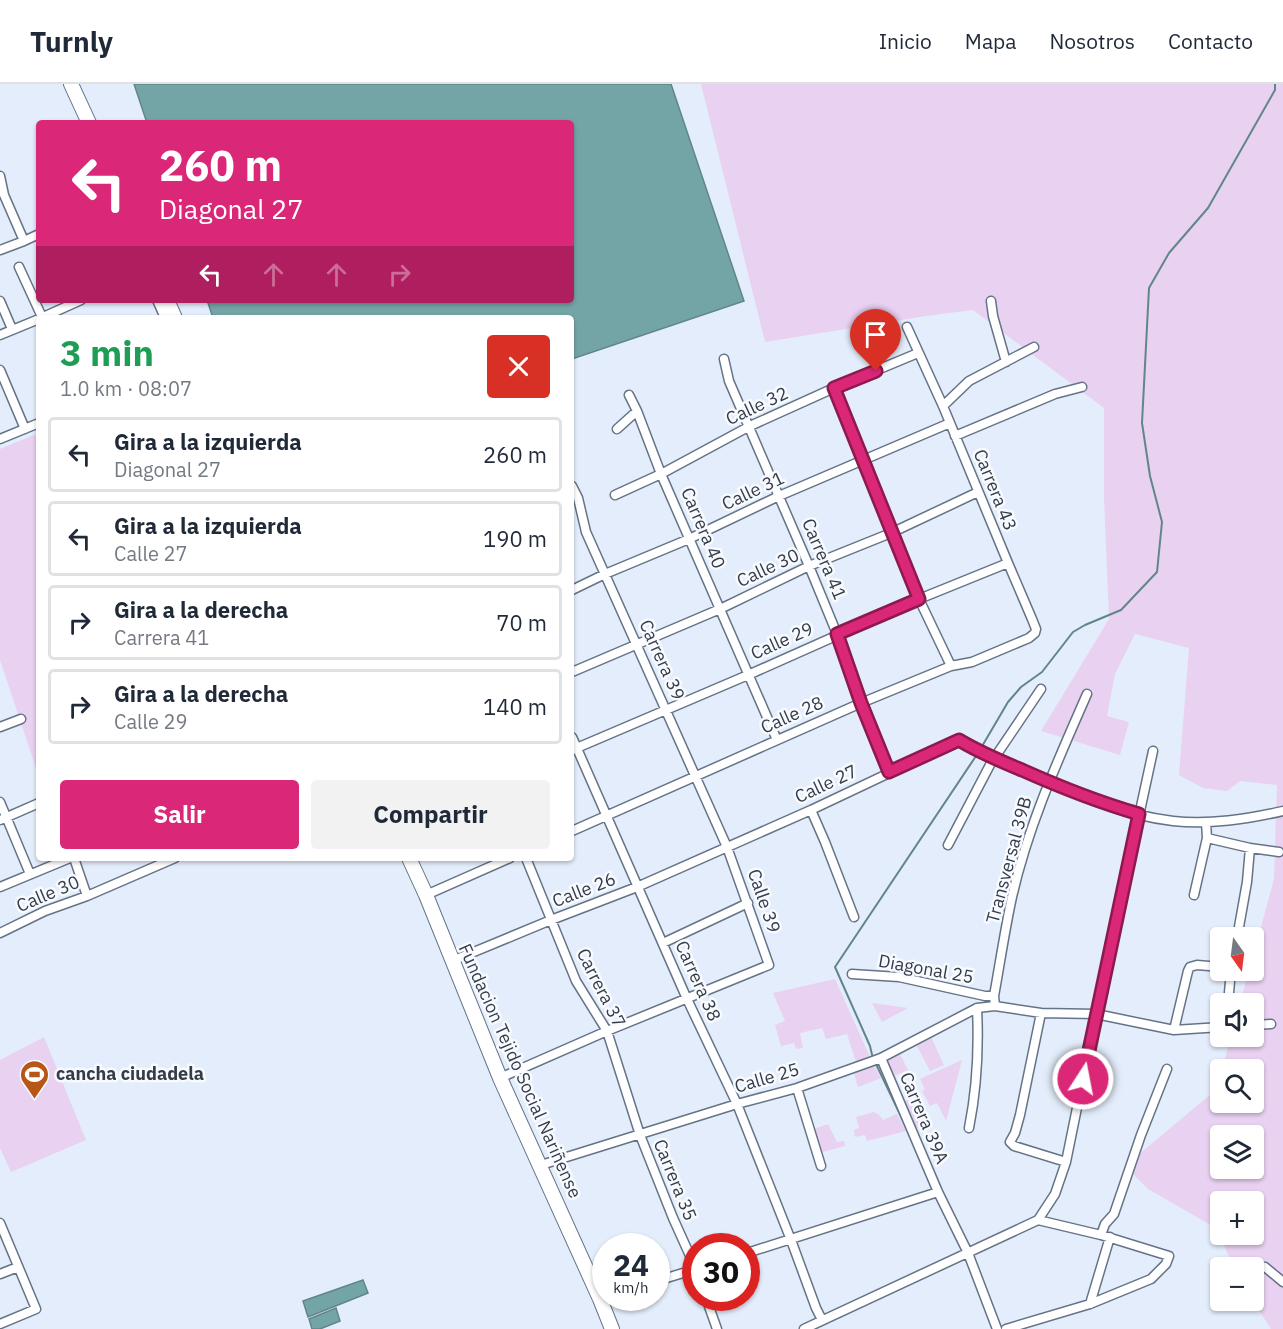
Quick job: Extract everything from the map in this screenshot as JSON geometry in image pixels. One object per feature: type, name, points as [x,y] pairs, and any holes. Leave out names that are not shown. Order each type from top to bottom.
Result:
[{"type":"main road","points":[[71,84],[88,120]]},
{"type":"main road","name":"Fundacion Tejido Social Nariñense","points":[[409,861],[426,895],[500,1078],[592,1274]]},
{"type":"main road","name":"Fundacion Tejido Social Nariñense","points":[[607,1311],[612,1329]]},
{"type":"street","points":[[0,176],[4,195],[24,241]]},
{"type":"street","points":[[0,250],[36,235]]},
{"type":"street","points":[[19,267],[38,315]]},
{"type":"street","points":[[0,301],[12,329]]},
{"type":"street","points":[[991,301],[1006,362]]},
{"type":"street","points":[[50,315],[75,303]]},
{"type":"street","points":[[0,335],[36,321]]},
{"type":"street","name":"Carrera 43","points":[[907,327],[943,406],[1036,629],[1029,638]]},
{"type":"street","points":[[943,406],[969,381],[1034,347]]},
{"type":"street","name":"Calle 32","points":[[615,495],[661,474],[750,426],[918,353]]},
{"type":"street","name":"Carrera 41","points":[[724,359],[729,381],[837,634],[861,703],[889,772]]},
{"type":"street","points":[[0,370],[25,429]]},
{"type":"street","points":[[955,436],[1045,398],[1082,387]]},
{"type":"street","points":[[834,388],[891,533],[951,666]]},
{"type":"street","name":"Carrera 40","points":[[629,394],[661,474],[777,740]]},
{"type":"street","points":[[617,429],[637,411]]},
{"type":"street","name":"Calle 31","points":[[574,589],[689,539],[779,496],[950,423]]},
{"type":"street","points":[[0,439],[36,424]]},
{"type":"street","name":"Carrera 39","points":[[574,490],[586,532],[728,847]]},
{"type":"street","name":"Calle 30","points":[[574,671],[720,609],[809,566],[891,533],[978,492]]},
{"type":"street","name":"Calle 29","points":[[574,749],[748,675],[837,634],[1008,563]]},
{"type":"street","name":"Calle 28","points":[[574,830],[861,703],[951,666],[972,662],[1029,638]]},
{"type":"street","points":[[948,845],[995,759],[1041,689]]},
{"type":"street","name":"Transversal 39B","points":[[995,1006],[994,996],[1012,896],[1048,782],[1087,694]]},
{"type":"street","points":[[0,728],[21,719]]},
{"type":"street","name":"Calle 27","points":[[728,847],[959,740],[995,759]]},
{"type":"street","name":"Carrera 38","points":[[574,749],[737,1104],[822,1320]]},
{"type":"street","points":[[804,1329],[1038,1220],[1055,1194],[1066,1162],[1153,751]]},
{"type":"street","points":[[995,759],[1102,803],[1139,814],[1173,820],[1206,822],[1253,818],[1283,811]]},
{"type":"street","points":[[0,802],[3,819],[30,874]]},
{"type":"street","points":[[3,819],[36,804]]},
{"type":"street","points":[[811,810],[854,917]]},
{"type":"street","points":[[1194,895],[1207,838],[1206,822]]},
{"type":"street","points":[[1207,838],[1279,852]]},
{"type":"street","name":"Calle 26","points":[[452,961],[637,887],[728,847]]},
{"type":"street","name":"Calle 39","points":[[687,999],[769,965],[728,847]]},
{"type":"street","points":[[1239,927],[1250,848]]},
{"type":"street","name":"Calle 30","points":[[0,887],[64,861]]},
{"type":"street","points":[[73,861],[87,896]]},
{"type":"street","name":"Calle 30","points":[[1,931],[168,861]]},
{"type":"street","points":[[426,895],[503,861]]},
{"type":"street","name":"Carrera 37","points":[[527,861],[576,981],[607,1031],[640,1135]]},
{"type":"street","points":[[663,943],[748,903]]},
{"type":"street","points":[[1174,1030],[1190,967],[1210,966]]},
{"type":"street","name":"Diagonal 25","points":[[852,974],[899,977],[994,996]]},
{"type":"street","points":[[500,1078],[687,999]]},
{"type":"street","points":[[995,1006],[1041,1013],[1096,1014],[1174,1030],[1210,1028]]},
{"type":"street","name":"Calle 25","points":[[541,1165],[737,1104],[797,1088],[876,1060],[977,1008],[995,1006]]},
{"type":"street","points":[[969,1128],[975,1098],[978,1058],[977,1008]]},
{"type":"street","points":[[1041,1013],[1020,1115],[1010,1142],[1014,1146],[1066,1162]]},
{"type":"street","points":[[1264,1024],[1271,1024]]},
{"type":"street","name":"Carrera 39A","points":[[876,1060],[968,1253],[997,1329]]},
{"type":"street","points":[[1090,1304],[1106,1236],[1105,1224],[1114,1214],[1167,1069]]},
{"type":"street","points":[[797,1088],[821,1166]]},
{"type":"street","name":"Carrera 35","points":[[640,1135],[682,1238]]},
{"type":"street","points":[[760,1249],[938,1192]]},
{"type":"street","points":[[1006,1329],[1090,1304],[1151,1279],[1166,1264],[1169,1256],[1106,1236],[1038,1220]]},
{"type":"street","points":[[0,1223],[36,1309],[0,1324]]},
{"type":"street","points":[[0,1274],[18,1267]]},
{"type":"street","points":[[1265,1267],[1283,1282]]},
{"type":"street","points":[[711,1311],[717,1329]]},
{"type":"shaded area","points":[[134,84],[671,84],[744,301],[574,358],[574,315],[212,315],[208,303],[574,303],[574,120],[146,120]]},
{"type":"shaded area","points":[[701,84],[1283,84],[1283,1329],[1271,1329],[1259,1311],[1264,1311],[1264,1257],[1229,1257],[1224,1245],[1264,1245],[1264,1191],[1210,1191],[1210,1225],[1148,1189],[1125,1166],[1210,1095],[1210,1113],[1264,1113],[1264,1059],[1225,1059],[1228,1047],[1264,1047],[1264,993],[1243,993],[1246,981],[1264,981],[1264,927],[1261,927],[1274,879],[1277,785],[1240,781],[1227,791],[1203,788],[1179,775],[1189,648],[1135,634],[1115,674],[1107,716],[1129,722],[1120,755],[1041,731],[1109,619],[1104,497],[1104,408],[973,310],[765,342]]},
{"type":"shaded area","points":[[36,434],[36,768],[0,660],[0,449]]},
{"type":"shaded area","points":[[835,979],[870,1057],[856,1062],[847,1034],[826,1039],[822,1028],[800,1033],[803,1048],[796,1049],[794,1043],[781,1046],[775,1025],[785,1021],[773,993]]},
{"type":"shaded area","points":[[872,1003],[908,1008],[882,1022]]},
{"type":"shaded area","name":"cancha ciudadela","points":[[44,1037],[86,1140],[11,1172],[0,1148],[0,1060]]},
{"type":"shaded area","points":[[931,1037],[944,1065],[930,1071],[916,1044]]},
{"type":"shaded area","points":[[899,1052],[908,1070],[894,1076],[885,1059]]},
{"type":"shaded area","points":[[962,1060],[946,1121],[937,1103],[930,1106],[922,1091],[925,1090],[920,1079]]},
{"type":"shaded area","points":[[874,1064],[881,1078],[858,1087],[854,1073]]},
{"type":"shaded area","points":[[911,1098],[917,1110],[921,1109],[929,1124],[914,1129],[903,1102]]},
{"type":"shaded area","points":[[874,1112],[883,1120],[897,1114],[906,1131],[867,1141],[865,1135],[855,1137],[854,1130],[859,1128],[856,1117]]},
{"type":"shaded area","points":[[828,1124],[837,1142],[844,1141],[845,1146],[822,1152],[814,1129]]},
{"type":"shaded area","points":[[363,1280],[368,1293],[308,1317],[303,1301]]},
{"type":"shaded area","points":[[336,1308],[340,1321],[320,1329],[312,1329],[309,1319]]},
{"type":"waterway","points":[[981,748],[1008,702],[1021,687],[1042,672],[1073,632],[1121,610],[1157,572],[1162,522],[1150,476],[1142,423],[1149,288],[1169,253],[1208,208],[1275,90],[1275,84]]},
{"type":"waterway","points":[[873,1059],[870,1046],[835,967],[978,753]]},
{"type":"waterway","points":[[876,1064],[907,1129]]},
{"type":"place","name":"cancha ciudadela","points":[[35,1100]]},
{"type":"route","points":[[876,371],[834,388],[919,599],[837,634],[861,703],[889,772],[959,740],[1048,782],[1102,803],[1139,814],[1083,1079]]}]
